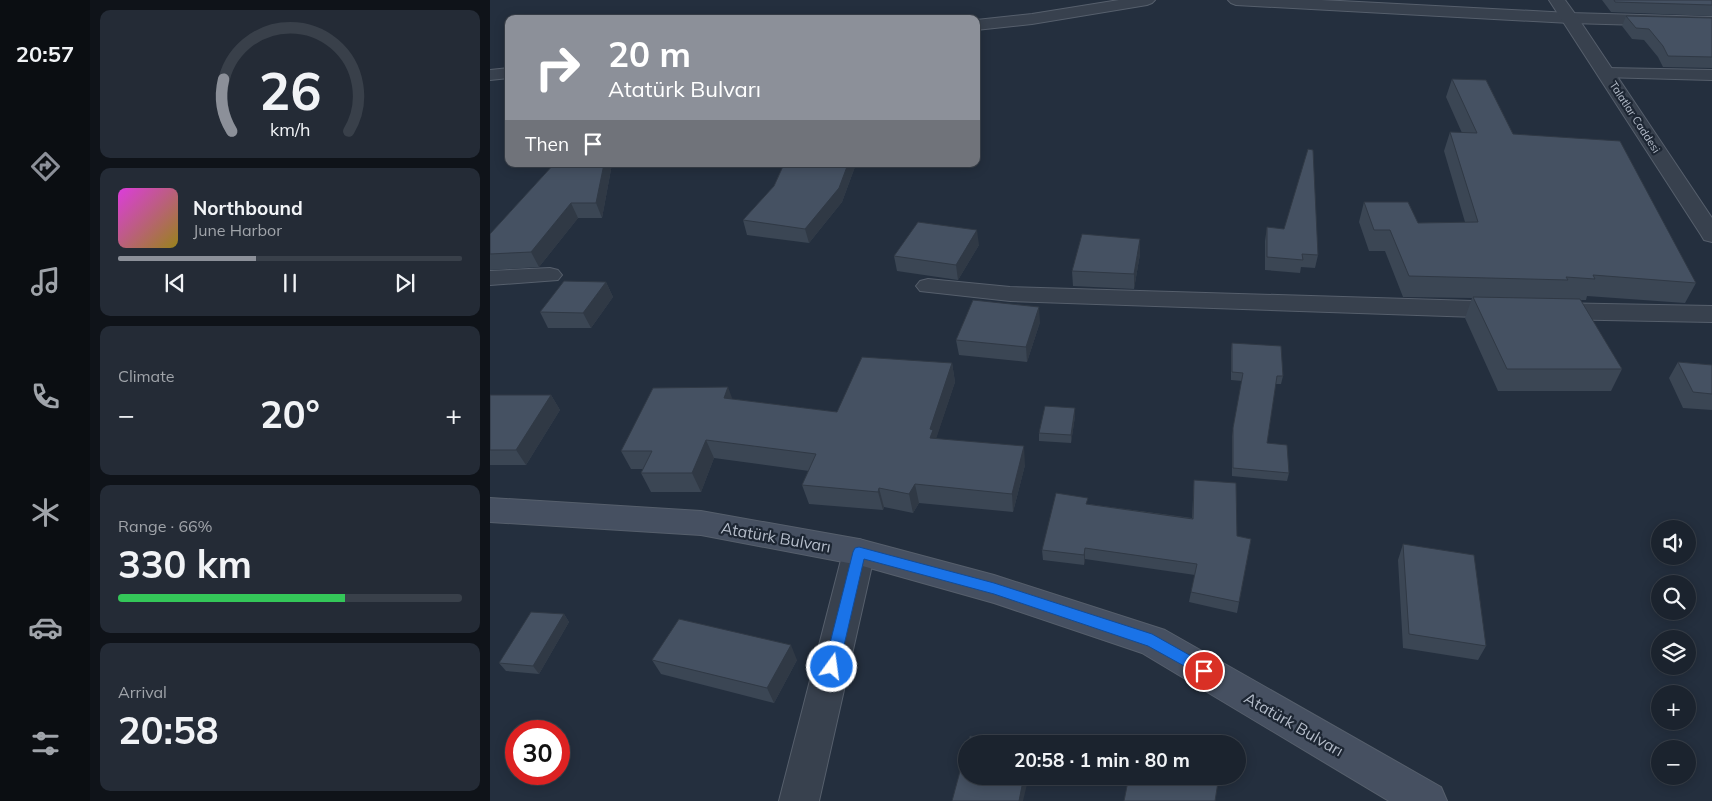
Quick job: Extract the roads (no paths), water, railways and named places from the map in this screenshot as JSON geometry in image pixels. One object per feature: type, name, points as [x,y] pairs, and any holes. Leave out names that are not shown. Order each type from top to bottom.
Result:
[{"type":"main road","name":"Atatürk Bulvarı","points":[[490,510],[701,523],[859,552],[994,589],[1152,641],[1426,801]]},
{"type":"street","points":[[980,25],[1032,19],[1147,0]]},
{"type":"street","points":[[1236,0],[1570,18],[1712,22]]},
{"type":"street","name":"Talatlar Caddesi","points":[[1556,0],[1570,18],[1712,235]]},
{"type":"street","points":[[1606,73],[1712,74]]},
{"type":"street","points":[[490,75],[505,74]]},
{"type":"street","points":[[490,278],[550,275]]},
{"type":"street","points":[[928,286],[1020,295],[1712,314]]},
{"type":"street","points":[[799,801],[859,552]]}]
